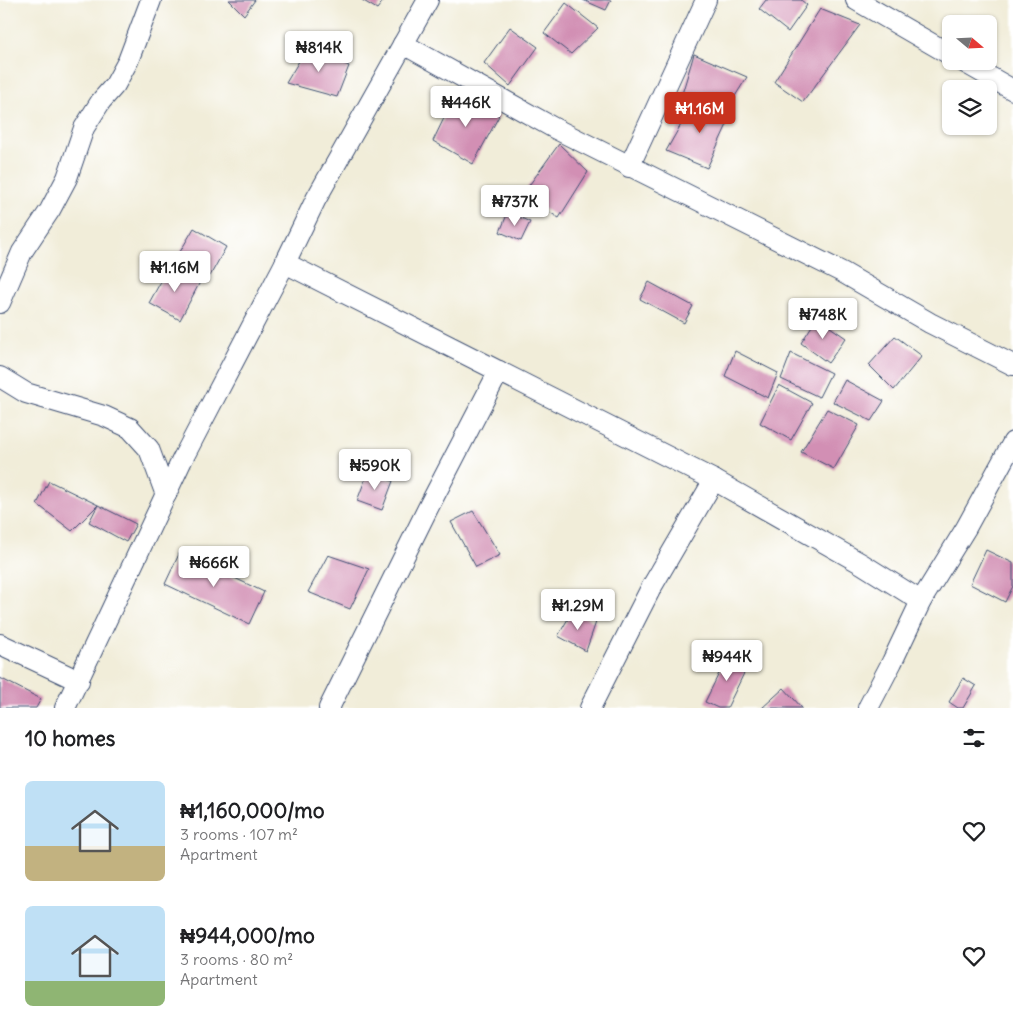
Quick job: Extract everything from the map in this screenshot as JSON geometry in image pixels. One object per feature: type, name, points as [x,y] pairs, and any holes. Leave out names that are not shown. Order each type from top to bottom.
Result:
[{"type":"street","points":[[0,304],[22,252],[50,210],[67,178],[84,128],[101,101],[115,85],[128,61],[151,0]]},
{"type":"street","points":[[65,708],[182,460],[285,263],[316,199],[428,0]]},
{"type":"street","points":[[629,167],[706,0]]},
{"type":"street","points":[[856,0],[942,50]]},
{"type":"street","points":[[402,44],[520,110],[629,167],[842,272],[930,323],[1013,365]]},
{"type":"street","points":[[978,70],[1013,90]]},
{"type":"street","points":[[285,263],[714,480],[836,549],[921,601]]},
{"type":"street","points":[[328,708],[499,371]]},
{"type":"street","points":[[0,377],[26,393],[104,416],[130,428],[150,449],[166,495]]},
{"type":"street","points":[[868,708],[921,601],[966,528],[1013,442]]},
{"type":"street","points":[[590,708],[651,588],[714,480]]},
{"type":"street","points":[[0,644],[79,680]]},
{"type":"building","points":[[229,0],[255,0],[244,15]]},
{"type":"building","points":[[362,0],[384,0],[377,9]]},
{"type":"building","points":[[583,0],[611,0],[606,10]]},
{"type":"building","points":[[766,0],[801,0],[807,5],[788,32],[759,9]]},
{"type":"building","points":[[566,3],[598,28],[571,54],[544,33]]},
{"type":"building","points":[[820,9],[860,25],[803,102],[774,82]]},
{"type":"building","points":[[510,27],[538,47],[510,86],[484,63]]},
{"type":"building","points":[[308,46],[349,66],[337,97],[286,83]]},
{"type":"building","points":[[694,54],[747,77],[727,109],[682,94]]},
{"type":"building","points":[[457,91],[499,116],[473,164],[433,141]]},
{"type":"building","points":[[696,98],[731,116],[707,168],[666,151]]},
{"type":"building","points":[[559,144],[588,172],[559,218],[522,195]]},
{"type":"building","points":[[508,212],[530,222],[521,241],[500,232]]},
{"type":"building","points":[[194,228],[226,247],[210,276],[177,257]]},
{"type":"building","points":[[170,265],[200,282],[180,320],[149,303]]},
{"type":"building","points":[[649,282],[693,306],[684,323],[640,299]]},
{"type":"building","points":[[817,318],[846,338],[828,363],[801,343]]},
{"type":"building","points":[[895,336],[922,356],[894,390],[869,365]]},
{"type":"building","points":[[735,351],[778,373],[768,398],[725,376]]},
{"type":"building","points":[[791,353],[831,373],[819,397],[781,379]]},
{"type":"building","points":[[845,380],[884,401],[871,421],[833,402]]},
{"type":"building","points":[[779,385],[812,403],[791,440],[760,423]]},
{"type":"building","points":[[827,409],[859,425],[834,469],[801,452]]},
{"type":"building","points":[[368,472],[393,481],[382,510],[357,501]]},
{"type":"building","points":[[49,481],[98,505],[72,531],[37,504]]},
{"type":"building","points":[[98,505],[136,524],[126,542],[89,522]]},
{"type":"building","points":[[473,511],[500,555],[476,567],[451,522]]},
{"type":"building","points":[[986,550],[1013,563],[1013,586],[1005,602],[970,584]]},
{"type":"building","points":[[180,552],[264,592],[249,624],[165,584]]},
{"type":"building","points":[[328,555],[369,569],[350,609],[308,592]]},
{"type":"building","points":[[572,612],[596,622],[586,651],[558,636]]},
{"type":"building","points":[[729,653],[749,663],[727,708],[718,708],[705,702]]},
{"type":"building","points":[[0,678],[41,699],[36,708],[0,708]]},
{"type":"building","points":[[963,678],[976,686],[963,708],[958,708],[949,702]]},
{"type":"building","points":[[784,688],[802,708],[762,708]]}]
